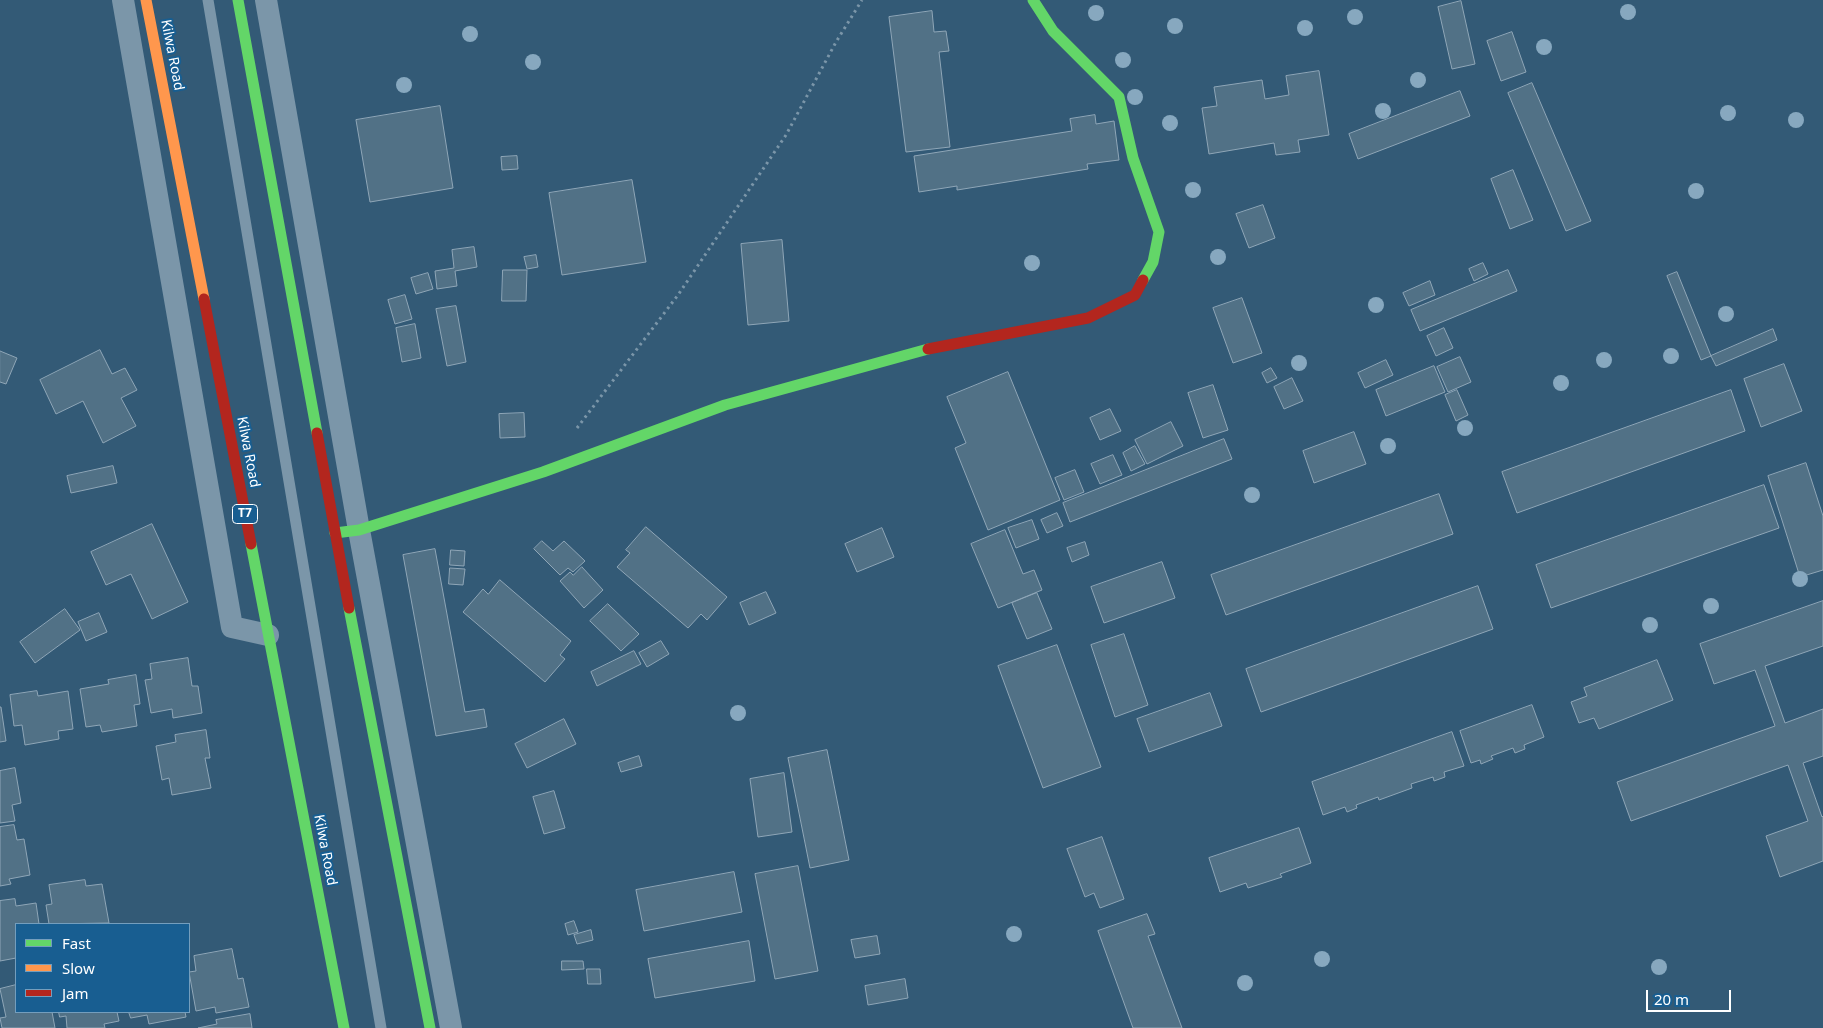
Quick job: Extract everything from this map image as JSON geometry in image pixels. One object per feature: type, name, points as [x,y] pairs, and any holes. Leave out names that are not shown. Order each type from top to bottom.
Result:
[{"type":"main road","name":"Kilwa Road","points":[[146,0],[344,1028]]},
{"type":"main road","points":[[238,0],[335,533],[430,1028]]},
{"type":"main road","points":[[335,533],[359,530],[543,472],[725,405],[936,347],[1088,318],[1136,296],[1153,262],[1159,232],[1133,158],[1119,97],[1053,31],[1033,0]]},
{"type":"street","points":[[123,0],[232,627],[268,635]]},
{"type":"street","points":[[266,0],[359,530],[451,1028]]},
{"type":"lane","points":[[208,0],[381,1028]]},
{"type":"path","points":[[572,434],[678,295],[786,135],[836,42],[862,0]]},
{"type":"building","points":[[1461,1],[1475,64],[1452,69],[1438,7]]},
{"type":"building","points":[[932,11],[934,32],[946,31],[949,51],[939,52],[950,147],[906,152],[889,17]]},
{"type":"building","points":[[1512,32],[1526,72],[1501,81],[1487,41]]},
{"type":"building","points":[[1319,71],[1329,135],[1298,140],[1300,152],[1276,155],[1274,143],[1209,154],[1202,108],[1217,106],[1214,87],[1262,80],[1265,99],[1289,95],[1286,76]]},
{"type":"building","points":[[1532,83],[1591,221],[1566,231],[1508,93]]},
{"type":"building","points":[[1460,91],[1470,116],[1358,159],[1349,134]]},
{"type":"building","points":[[440,106],[453,188],[370,202],[356,120]]},
{"type":"building","points":[[1095,115],[1096,124],[1114,121],[1119,160],[1087,164],[1088,169],[957,190],[957,186],[919,192],[914,156],[1072,131],[1070,119]]},
{"type":"building","points":[[517,156],[518,169],[502,170],[501,157]]},
{"type":"building","points":[[1513,170],[1533,220],[1510,229],[1491,179]]},
{"type":"building","points":[[632,180],[646,262],[562,275],[549,193]]},
{"type":"building","points":[[1263,205],[1275,238],[1249,248],[1236,214]]},
{"type":"building","points":[[782,240],[789,321],[748,325],[741,244]]},
{"type":"building","points":[[474,247],[477,267],[455,271],[457,286],[437,289],[435,271],[454,268],[452,250]]},
{"type":"building","points":[[536,255],[538,267],[527,269],[524,257]]},
{"type":"building","points":[[1483,263],[1488,274],[1474,281],[1469,269]]},
{"type":"building","points":[[503,270],[527,270],[526,301],[502,301]]},
{"type":"building","points":[[1508,270],[1517,291],[1420,331],[1411,310]]},
{"type":"building","points":[[1677,272],[1711,356],[1701,360],[1667,276]]},
{"type":"building","points":[[428,273],[433,289],[416,294],[411,278]]},
{"type":"building","points":[[1430,281],[1435,295],[1409,306],[1403,293]]},
{"type":"building","points":[[405,295],[412,319],[395,324],[388,300]]},
{"type":"building","points":[[1242,298],[1262,353],[1233,363],[1213,308]]},
{"type":"building","points":[[456,306],[466,362],[447,366],[436,309]]},
{"type":"building","points":[[415,324],[421,358],[402,362],[396,328]]},
{"type":"building","points":[[1444,328],[1453,348],[1436,356],[1427,336]]},
{"type":"building","points":[[1773,329],[1777,340],[1716,366],[1711,356]]},
{"type":"building","points":[[100,350],[112,374],[125,368],[137,390],[121,398],[136,426],[103,443],[83,401],[56,414],[40,380]]},
{"type":"building","points":[[0,351],[17,358],[6,384],[0,382]]},
{"type":"building","points":[[1460,357],[1471,382],[1448,392],[1437,367]]},
{"type":"building","points":[[1386,360],[1393,375],[1365,388],[1358,373]]},
{"type":"building","points":[[1784,364],[1802,411],[1761,427],[1744,379]]},
{"type":"building","points":[[1434,366],[1445,392],[1386,416],[1376,390]]},
{"type":"building","points":[[1271,368],[1277,378],[1267,383],[1262,373]]},
{"type":"building","points":[[1008,372],[1060,500],[988,530],[955,448],[966,443],[947,397]]},
{"type":"building","points":[[1292,378],[1303,401],[1284,409],[1274,387]]},
{"type":"building","points":[[1213,385],[1228,430],[1203,438],[1188,393]]},
{"type":"building","points":[[1457,390],[1468,415],[1456,421],[1445,395]]},
{"type":"building","points":[[1731,390],[1745,431],[1517,513],[1502,472]]},
{"type":"building","points":[[1110,409],[1121,431],[1100,440],[1090,418]]},
{"type":"building","points":[[524,413],[525,437],[500,438],[499,414]]},
{"type":"building","points":[[1171,422],[1183,446],[1147,464],[1135,440]]},
{"type":"building","points":[[1354,432],[1366,464],[1314,483],[1303,451]]},
{"type":"building","points":[[1224,439],[1232,459],[1070,522],[1063,503]]},
{"type":"building","points":[[1135,446],[1145,464],[1131,471],[1123,453]]},
{"type":"building","points":[[1113,455],[1122,475],[1100,484],[1091,464]]},
{"type":"building","points":[[1806,463],[1823,516],[1823,570],[1800,577],[1768,476]]},
{"type":"building","points":[[113,466],[117,483],[71,493],[67,476]]},
{"type":"building","points":[[1075,470],[1084,492],[1064,500],[1055,478]]},
{"type":"building","points":[[1764,485],[1779,528],[1551,608],[1536,565]]},
{"type":"building","points":[[1439,494],[1453,534],[1226,615],[1211,575]]},
{"type":"building","points":[[1057,513],[1063,526],[1047,533],[1041,520]]},
{"type":"building","points":[[1032,520],[1039,539],[1016,548],[1008,528]]},
{"type":"building","points":[[152,524],[188,602],[152,619],[131,574],[106,585],[91,552]]},
{"type":"building","points":[[646,527],[727,597],[707,620],[701,614],[688,628],[617,567],[630,553],[626,550]]},
{"type":"building","points":[[882,528],[894,557],[857,572],[845,544]]},
{"type":"building","points":[[1005,530],[1023,574],[1034,570],[1042,590],[998,608],[971,544]]},
{"type":"building","points":[[542,541],[553,551],[564,541],[585,561],[573,572],[568,568],[560,575],[534,549]]},
{"type":"building","points":[[1085,542],[1089,555],[1072,562],[1067,548]]},
{"type":"building","points":[[435,549],[465,712],[484,709],[487,727],[436,736],[403,555]]},
{"type":"building","points":[[451,550],[465,551],[464,566],[450,565]]},
{"type":"building","points":[[1162,562],[1175,598],[1104,623],[1091,587]]},
{"type":"building","points":[[582,567],[603,590],[584,608],[560,581],[570,572],[573,575]]},
{"type":"building","points":[[450,568],[465,569],[463,585],[449,584]]},
{"type":"building","points":[[500,580],[571,641],[560,655],[565,659],[545,682],[463,612],[483,589],[488,594]]},
{"type":"building","points":[[1478,586],[1493,629],[1261,712],[1246,669]]},
{"type":"building","points":[[766,592],[776,613],[749,625],[740,603]]},
{"type":"building","points":[[1037,593],[1052,629],[1027,639],[1012,603]]},
{"type":"building","points":[[1823,601],[1823,646],[1765,666],[1785,723],[1823,709],[1823,756],[1803,763],[1823,816],[1823,861],[1780,877],[1766,836],[1808,821],[1788,765],[1631,821],[1617,782],[1775,726],[1755,670],[1714,684],[1700,644]]},
{"type":"building","points":[[608,604],[639,634],[621,651],[590,621]]},
{"type":"building","points":[[65,609],[80,630],[35,663],[20,642]]},
{"type":"building","points":[[99,613],[107,632],[86,641],[78,622]]},
{"type":"building","points":[[1124,634],[1148,705],[1115,717],[1091,645]]},
{"type":"building","points":[[661,641],[669,654],[647,667],[639,653]]},
{"type":"building","points":[[1057,645],[1101,767],[1043,788],[998,666]]},
{"type":"building","points":[[634,651],[641,664],[597,686],[591,672]]},
{"type":"building","points":[[188,658],[192,686],[198,686],[202,713],[173,718],[172,709],[151,713],[145,680],[152,679],[150,664]]},
{"type":"building","points":[[1657,660],[1673,700],[1599,729],[1594,718],[1579,723],[1571,702],[1587,696],[1584,688]]},
{"type":"building","points":[[136,675],[140,704],[134,705],[137,726],[102,732],[100,725],[86,727],[80,689],[109,684],[108,680]]},
{"type":"building","points":[[37,691],[38,696],[68,691],[73,729],[58,731],[59,739],[25,745],[22,725],[14,726],[10,695]]},
{"type":"building","points":[[1210,693],[1222,726],[1149,752],[1137,719]]},
{"type":"building","points":[[1532,705],[1544,737],[1524,745],[1525,749],[1515,753],[1513,748],[1491,756],[1493,759],[1481,764],[1480,760],[1471,763],[1460,731]]},
{"type":"building","points":[[0,707],[6,741],[0,742]]},
{"type":"building","points":[[564,719],[576,744],[527,768],[515,744]]},
{"type":"building","points":[[206,730],[210,758],[205,758],[211,788],[172,795],[169,778],[162,780],[156,746],[176,742],[175,735]]},
{"type":"building","points":[[1452,732],[1464,766],[1444,772],[1445,777],[1434,781],[1433,777],[1411,784],[1412,788],[1379,800],[1378,797],[1356,805],[1357,808],[1347,812],[1345,807],[1323,815],[1312,782]]},
{"type":"building","points":[[827,750],[849,860],[810,868],[788,758]]},
{"type":"building","points":[[639,756],[642,766],[621,772],[618,763]]},
{"type":"building","points":[[15,768],[21,803],[12,805],[15,821],[0,823],[0,771]]},
{"type":"building","points":[[784,773],[792,832],[758,837],[750,779]]},
{"type":"building","points":[[554,791],[565,828],[544,834],[533,797]]},
{"type":"building","points":[[14,825],[17,840],[24,839],[30,875],[9,879],[11,884],[0,886],[0,827]]},
{"type":"building","points":[[1299,828],[1311,863],[1280,874],[1282,877],[1248,888],[1246,883],[1220,892],[1209,858]]},
{"type":"building","points":[[1102,837],[1124,899],[1100,908],[1094,893],[1085,897],[1067,849]]},
{"type":"building","points":[[798,866],[818,971],[775,979],[755,874]]},
{"type":"building","points":[[734,872],[742,912],[644,931],[636,890]]},
{"type":"building","points":[[85,880],[86,886],[102,884],[109,923],[49,923],[46,905],[52,904],[49,885]]},
{"type":"building","points":[[15,899],[16,906],[36,903],[39,923],[15,923],[15,958],[0,961],[0,901]]},
{"type":"building","points":[[1147,914],[1155,934],[1148,936],[1182,1028],[1133,1028],[1098,931]]},
{"type":"building","points":[[574,921],[578,932],[568,935],[565,924]]},
{"type":"building","points":[[591,930],[593,940],[577,944],[574,935]]},
{"type":"building","points":[[877,936],[880,954],[855,958],[851,940]]},
{"type":"building","points":[[749,941],[755,981],[655,998],[648,959]]},
{"type":"building","points":[[232,949],[238,979],[243,978],[249,1007],[216,1013],[215,1007],[196,1011],[190,978],[190,972],[196,971],[194,956]]},
{"type":"building","points":[[562,961],[583,961],[584,969],[562,970]]},
{"type":"building","points":[[587,969],[600,969],[601,984],[588,984]]},
{"type":"building","points":[[905,979],[908,998],[868,1005],[865,986]]},
{"type":"building","points":[[15,985],[15,1013],[52,1013],[55,1028],[2,1028],[0,1018],[6,1017],[0,989]]},
{"type":"building","points":[[59,1013],[117,1013],[119,1021],[104,1024],[105,1028],[67,1028],[66,1016],[60,1017]]},
{"type":"building","points":[[129,1013],[185,1013],[186,1017],[149,1024],[147,1015],[131,1018]]},
{"type":"building","points":[[250,1014],[252,1028],[198,1028],[217,1024],[216,1020]]},
{"type":"traffic: fast","points":[[238,0],[317,433]]},
{"type":"traffic: fast","points":[[1033,0],[1053,31],[1119,97],[1133,158],[1159,232],[1153,262],[1143,280]]},
{"type":"traffic: fast","points":[[335,533],[359,530],[543,472],[725,405],[928,349]]},
{"type":"traffic: fast","points":[[251,544],[344,1028]]},
{"type":"traffic: fast","points":[[349,608],[430,1028]]},
{"type":"traffic: slow","points":[[146,0],[204,299]]},
{"type":"traffic: jam","points":[[928,349],[1088,318],[1135,295],[1143,280]]},
{"type":"traffic: jam","points":[[204,299],[251,544]]},
{"type":"traffic: jam","points":[[317,433],[349,608]]}]
